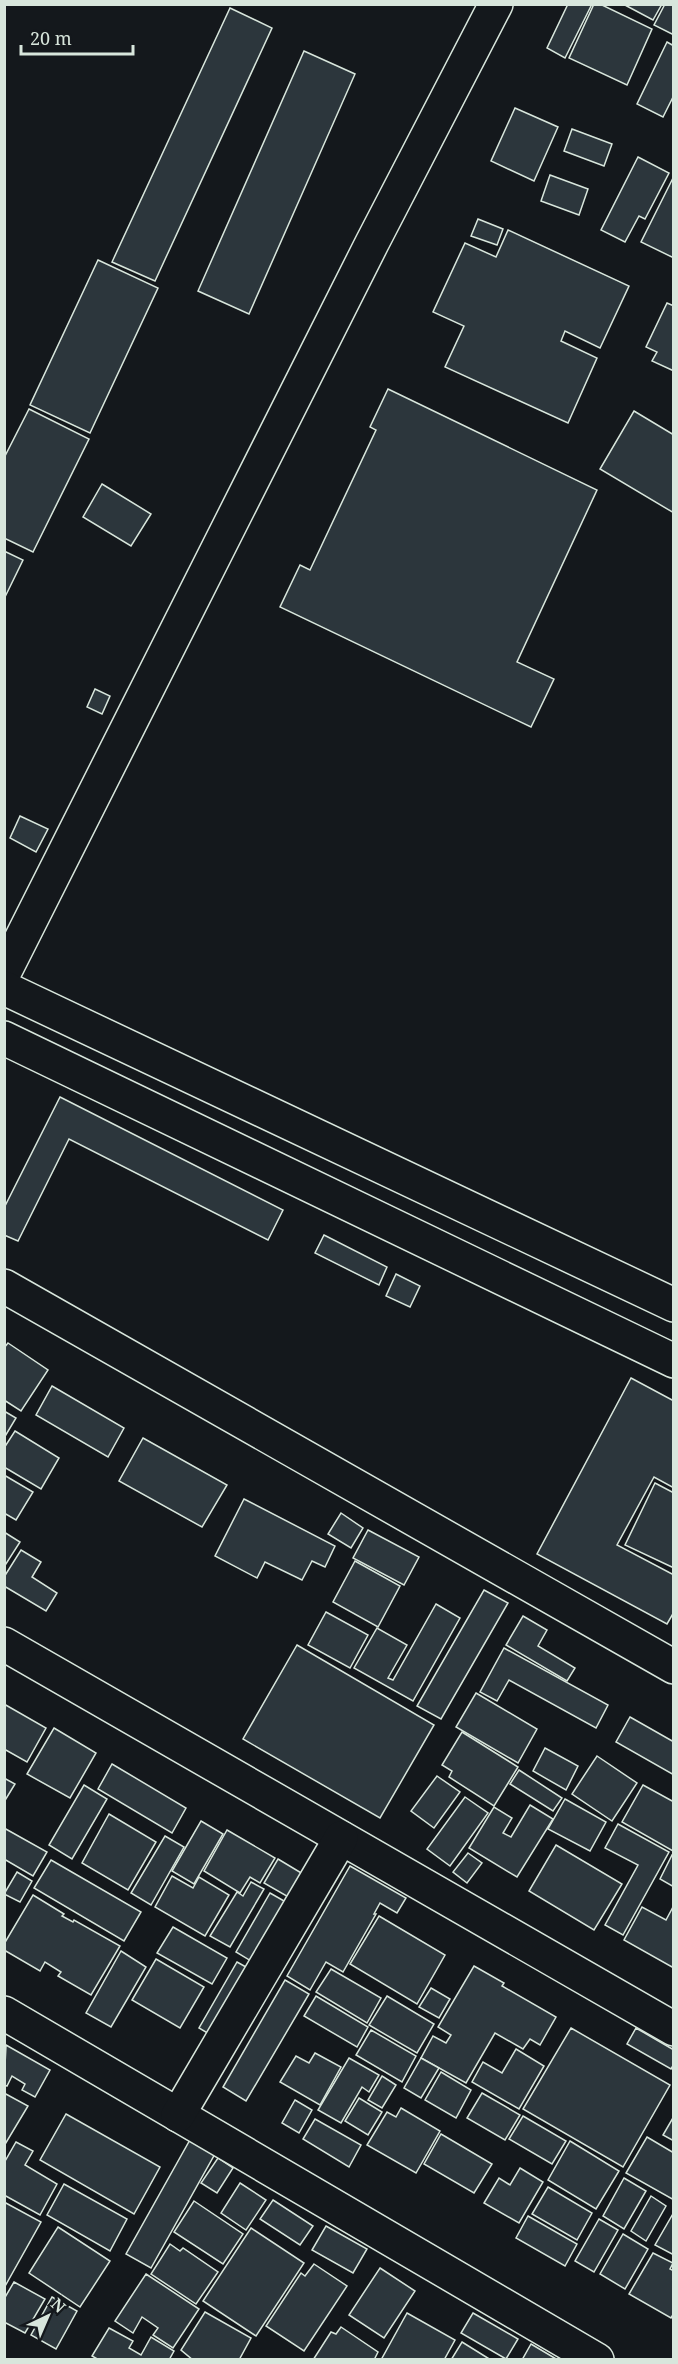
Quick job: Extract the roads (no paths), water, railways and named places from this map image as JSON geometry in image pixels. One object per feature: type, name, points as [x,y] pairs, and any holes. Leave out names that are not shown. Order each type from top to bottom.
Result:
[{"type":"street","points":[[4,973],[367,253],[496,4]]},
{"type":"street","points":[[674,1305],[18,994],[7,1044],[674,1361]]},
{"type":"street","points":[[4,1286],[674,1667]]},
{"type":"street","points":[[4,1644],[674,2029]]},
{"type":"street","points":[[178,2115],[341,1838]]},
{"type":"street","points":[[4,2013],[597,2360]]}]
